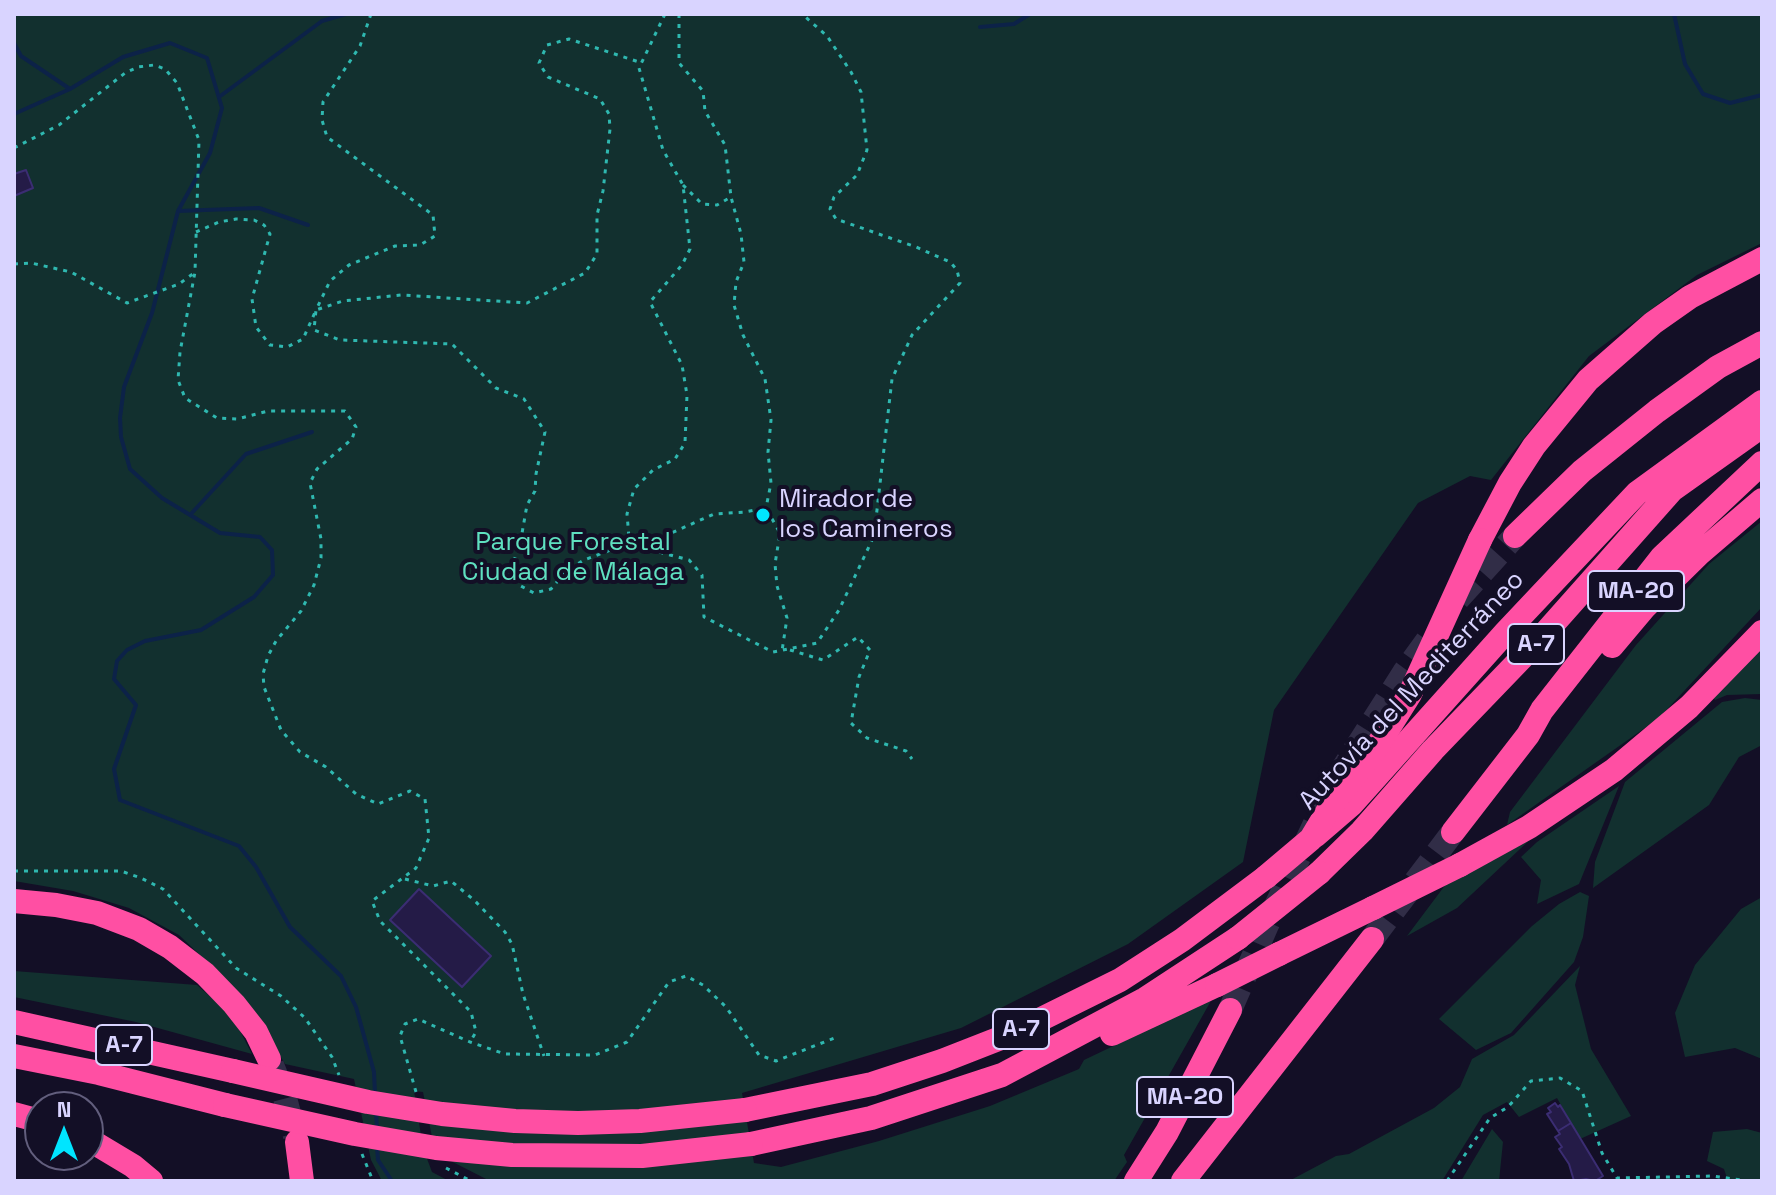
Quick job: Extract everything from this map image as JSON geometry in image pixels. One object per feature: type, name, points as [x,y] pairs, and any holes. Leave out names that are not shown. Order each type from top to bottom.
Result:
[{"type":"highway","points":[[1311,839],[1410,694],[1480,540],[1534,446],[1588,380],[1653,323],[1690,297],[1762,259]]},
{"type":"highway","points":[[1515,536],[1582,471],[1657,411],[1718,367],[1762,343]]},
{"type":"highway","name":"Autovía del Mediterráneo","points":[[14,1022],[66,1031],[368,1102],[442,1114],[515,1121],[640,1121],[745,1110],[872,1084],[942,1061],[1011,1034],[1120,980],[1182,940],[1266,877],[1351,805],[1505,633],[1637,493],[1762,402]]},
{"type":"highway","name":"A-7","points":[[14,1056],[396,1141],[512,1155],[642,1156],[751,1144],[871,1118],[1002,1075],[1145,999],[1238,938],[1319,873],[1362,831],[1433,750],[1538,641],[1672,490],[1762,426]]},
{"type":"highway","name":"MA-20","points":[[1453,832],[1528,735],[1542,710],[1662,557],[1762,463]]},
{"type":"highway","points":[[1528,735],[1554,715],[1644,608],[1699,554],[1762,500]]},
{"type":"highway","points":[[1002,1075],[1038,1068],[1217,985],[1460,865],[1529,827],[1614,770],[1689,707],[1762,632]]},
{"type":"highway","points":[[14,901],[97,913],[139,929],[170,947],[205,974],[234,1004],[256,1032],[269,1059]]},
{"type":"highway","name":"MA-20","points":[[1183,1181],[1372,939]]},
{"type":"highway","name":"MA-20","points":[[1136,1181],[1167,1132],[1230,1010]]},
{"type":"highway","points":[[297,1142],[302,1181]]},
{"type":"highway","points":[[104,1149],[151,1181]]},
{"type":"path","points":[[196,232],[219,222],[236,219],[254,220],[264,225],[270,234],[252,299],[256,327],[270,345],[287,347],[303,339],[330,281],[349,265],[395,246],[420,245],[435,236],[433,215],[327,137],[322,120],[323,102],[360,46],[371,14]]},
{"type":"path","points":[[665,14],[639,68],[663,150],[683,185],[702,204],[717,205],[731,197]]},
{"type":"path","points":[[679,14],[679,63],[703,91],[705,111],[725,145],[731,197],[741,234],[744,262],[736,282],[734,305],[743,335],[765,379],[771,420],[768,452],[771,483],[766,508],[780,533],[775,564],[777,586],[787,618],[782,651]]},
{"type":"path","points":[[683,185],[690,249],[682,265],[650,302],[682,365],[687,395],[685,443],[675,459],[653,470],[634,489],[627,514],[629,538],[655,551],[689,560],[702,575],[704,617],[773,652],[817,643],[839,610],[874,536],[892,379],[912,335],[960,283],[957,270],[950,262],[836,219],[830,209],[834,197],[857,175],[867,150],[861,92],[827,36],[802,14]]},
{"type":"path","points":[[316,310],[343,301],[401,295],[527,303],[585,273],[597,254],[597,215],[603,191],[609,114],[600,99],[548,77],[539,63],[547,45],[569,39],[642,63]]},
{"type":"path","points":[[14,148],[59,125],[125,73],[146,66],[165,69],[177,83],[199,140],[195,272],[178,380],[185,398],[217,418],[237,419],[268,411],[345,411],[356,427],[352,439],[317,469],[310,483],[321,539],[321,558],[314,585],[301,611],[276,641],[268,656],[263,674],[264,687],[281,730],[300,752],[326,767],[356,794],[378,804],[410,791],[425,799],[429,838],[416,868],[372,901],[380,921],[471,1012],[476,1032],[470,1042]]},
{"type":"path","points":[[14,264],[31,263],[71,272],[127,303],[179,284],[195,272]]},
{"type":"path","points":[[316,310],[314,330],[340,340],[452,344],[496,388],[524,399],[545,432],[535,491],[527,505],[514,561],[521,586],[534,593],[551,589],[566,571],[584,560],[635,541],[660,538],[714,514],[766,508]]},
{"type":"path","points":[[790,650],[823,660],[858,637],[870,650],[859,677],[851,723],[867,738],[906,751],[912,759]]},
{"type":"path","points":[[405,879],[433,886],[451,881],[505,932],[512,944],[523,994],[544,1056]]},
{"type":"path","points":[[417,1094],[400,1036],[405,1024],[418,1019],[505,1054],[595,1055],[627,1042],[669,982],[686,976],[703,985],[726,1007],[759,1055],[776,1061],[837,1037]]},
{"type":"path","points":[[1447,1181],[1490,1118],[1508,1107],[1531,1081],[1560,1078],[1582,1091],[1602,1153],[1617,1178],[1712,1176],[1749,1181]]},
{"type":"path","points":[[442,1164],[450,1172],[471,1181]]},
{"type":"green space","name":"Parque Forestal Ciudad de Málaga","points":[[14,14],[1762,14],[1762,243],[1697,275],[1589,356],[1491,480],[1470,476],[1418,503],[1274,710],[1243,862],[1128,944],[961,1028],[742,1093],[754,1163],[781,1167],[879,1141],[990,1106],[1079,1069],[1084,1060],[1212,999],[1124,1155],[1127,1162],[1114,1181],[490,1181],[443,1157],[432,1137],[423,1092],[414,1091],[423,1148],[432,1172],[449,1181],[382,1181],[371,1160],[354,1079],[285,1064],[256,1016],[228,982],[179,935],[129,908],[73,891],[14,881]]},
{"type":"green space","points":[[1762,521],[1762,607],[1659,718],[1507,825],[1510,812],[1636,645],[1709,564]]},
{"type":"green space","points":[[1762,642],[1762,694],[1727,695],[1715,700],[1712,695]]},
{"type":"green space","points":[[1745,698],[1762,700],[1762,745],[1739,757],[1709,805],[1593,888],[1595,862],[1625,782],[1722,702]]},
{"type":"green space","points":[[1619,786],[1579,884],[1537,904],[1541,880],[1521,857],[1537,842]]},
{"type":"green space","points":[[1535,835],[1457,908],[1407,936],[1446,884]]},
{"type":"green space","points":[[1580,892],[1589,896],[1583,937],[1574,962],[1511,1033],[1476,1050],[1439,1019],[1532,926]]},
{"type":"green space","points":[[1762,897],[1762,1059],[1735,1048],[1685,1057],[1675,1013],[1695,965],[1741,909]]},
{"type":"green space","points":[[1580,966],[1575,985],[1591,1049],[1631,1116],[1580,1139],[1557,1098],[1519,1117],[1507,1102],[1483,1115],[1442,1181],[1289,1181],[1336,1156],[1349,1154],[1434,1108],[1460,1087],[1472,1059],[1514,1035]]},
{"type":"green space","points":[[14,971],[197,985],[220,1005],[239,1029],[252,1054],[136,1022],[14,997]]},
{"type":"green space","points":[[1492,1129],[1503,1142],[1499,1181],[1461,1181]]},
{"type":"green space","points":[[1747,1129],[1762,1133],[1762,1181],[1728,1181],[1724,1169],[1707,1161],[1713,1132]]},
{"type":"building","points":[[26,170],[33,188],[14,196],[14,174]]},
{"type":"building","points":[[419,889],[491,956],[462,987],[390,920]]},
{"type":"building","points":[[1555,1103],[1558,1107],[1560,1105],[1571,1123],[1558,1131],[1547,1114],[1551,1112],[1548,1108]]},
{"type":"building","points":[[1571,1123],[1603,1176],[1595,1181],[1574,1181],[1569,1164],[1559,1149],[1562,1147],[1555,1137],[1560,1134],[1558,1131]]},
{"type":"waterway","points":[[219,97],[322,21],[346,14]]},
{"type":"waterway","points":[[980,27],[1014,24],[1030,14]]},
{"type":"waterway","points":[[1674,14],[1685,64],[1703,94],[1730,103],[1762,95]]},
{"type":"waterway","points":[[14,43],[21,56],[70,89]]},
{"type":"waterway","points":[[14,114],[70,89],[123,57],[170,43],[207,58],[222,108],[210,153],[178,211],[152,313],[124,387],[121,437],[130,469],[162,498],[220,533],[260,537],[272,550],[273,575],[254,597],[201,630],[145,641],[127,650],[117,661],[114,679],[136,705],[114,769],[120,800],[239,846],[256,867],[290,927],[341,976],[356,1007],[374,1072],[375,1094]]},
{"type":"waterway","points":[[178,211],[259,208],[308,225]]},
{"type":"waterway","points":[[190,515],[246,454],[312,432]]},
{"type":"waterway","points":[[376,1111],[377,1130]]},
{"type":"waterway","points":[[377,1147],[378,1160],[392,1181]]},
{"type":"tunnel","points":[[1458,599],[1515,536]]},
{"type":"tunnel","points":[[1230,1010],[1335,781],[1429,638]]},
{"type":"tunnel","points":[[1372,939],[1453,832]]},
{"type":"tunnel","points":[[272,1065],[295,1136]]},
{"type":"place","name":"Mirador de los Camineros","points":[[763,515]]}]
